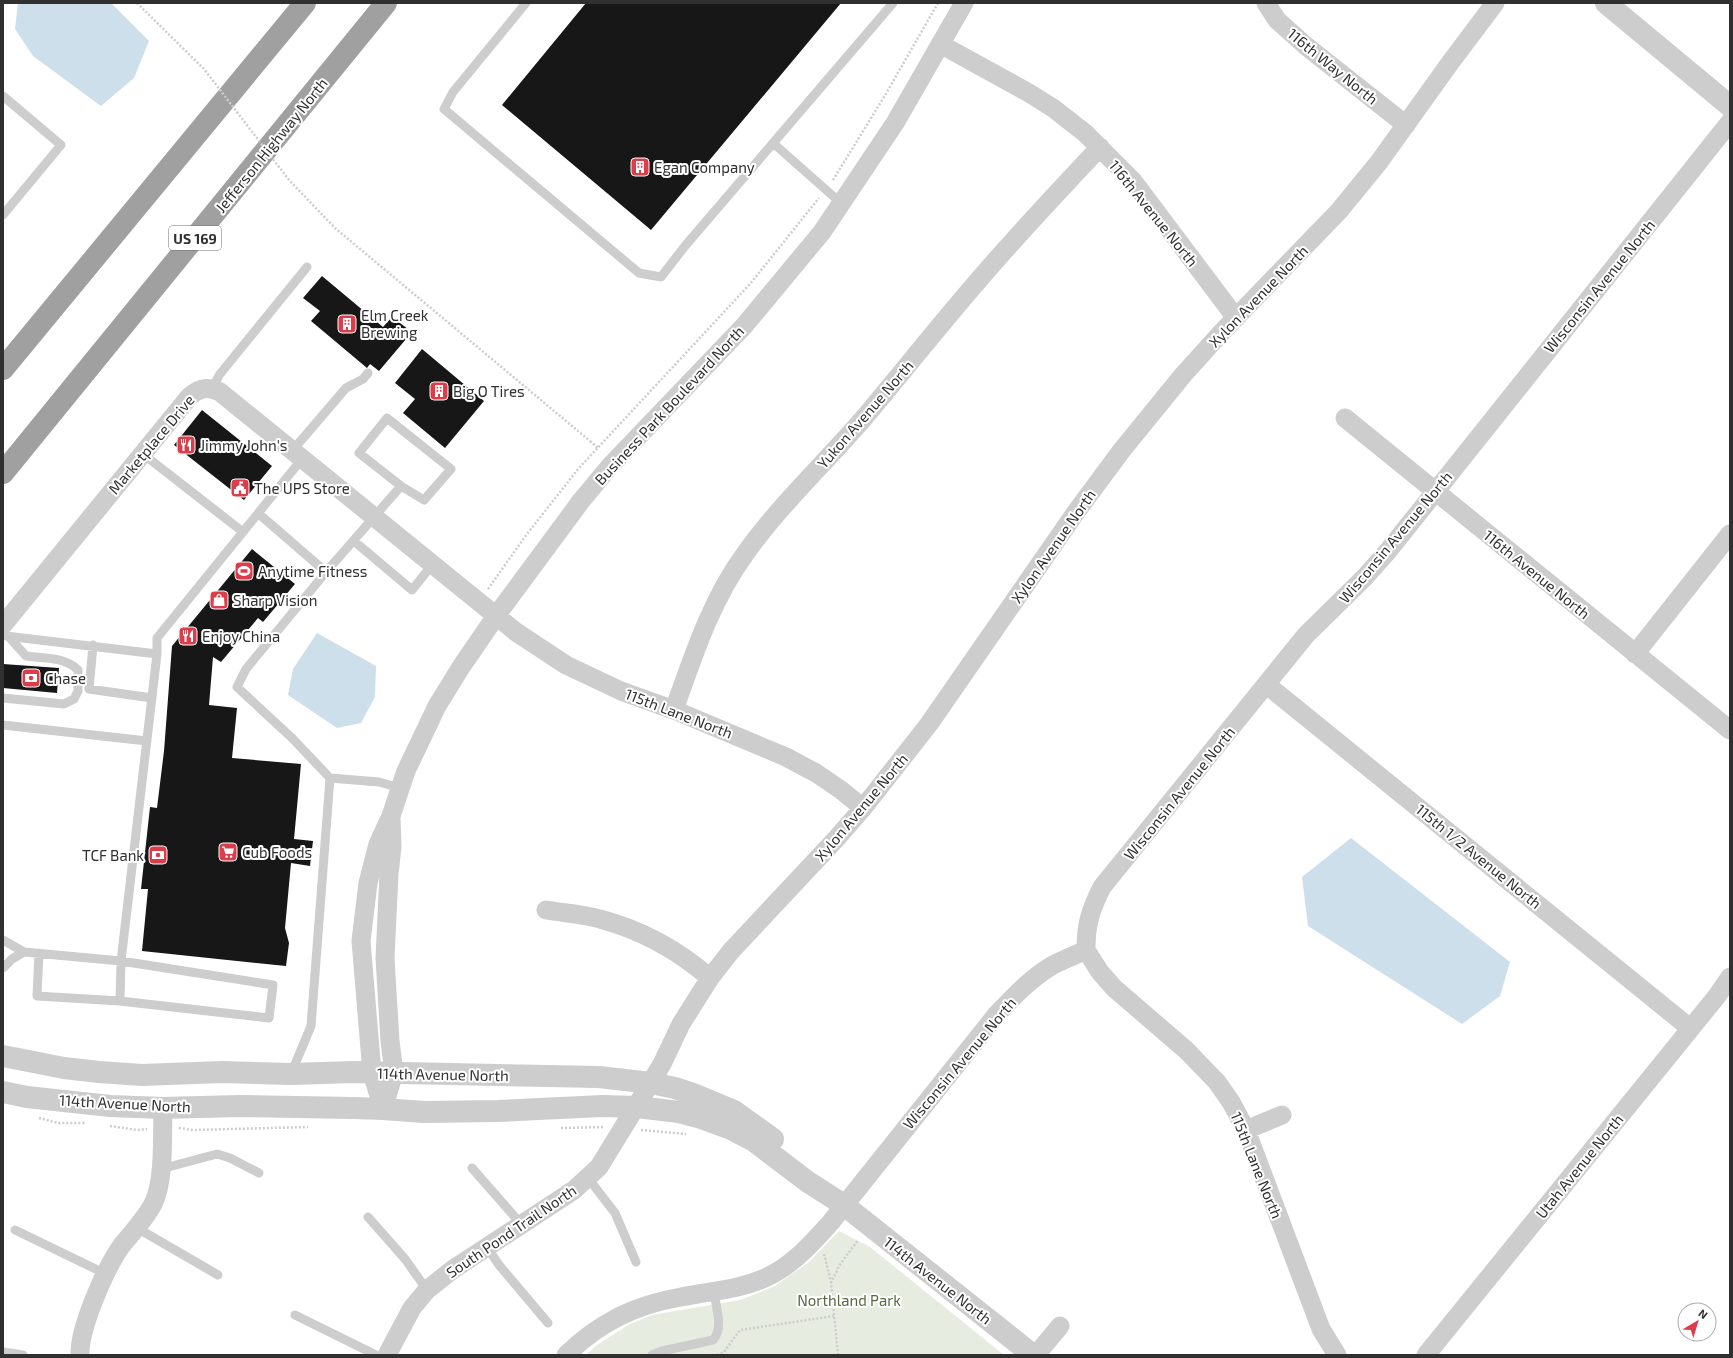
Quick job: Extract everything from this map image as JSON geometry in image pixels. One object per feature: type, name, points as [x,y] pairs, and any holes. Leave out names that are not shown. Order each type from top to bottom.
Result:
[{"type":"highway","points":[[3,369],[305,3]]},
{"type":"highway","name":"Jefferson Highway North","points":[[3,473],[386,3]]},
{"type":"street","name":"Business Park Boulevard North","points":[[382,1109],[372,1073],[361,940],[368,884],[378,844],[391,816],[406,771],[437,706],[461,667],[496,616],[552,539],[610,466],[744,326],[804,256],[842,204],[895,123],[964,3]]},
{"type":"street","name":"116th Way North","points":[[1266,3],[1277,20],[1306,46],[1406,125]]},
{"type":"street","name":"Xylon Avenue North","points":[[637,1107],[662,1064],[681,1024],[710,978],[731,951],[863,808],[929,724],[1100,478],[1148,418],[1236,318],[1339,212],[1379,162],[1495,3]]},
{"type":"street","points":[[1606,3],[1730,106]]},
{"type":"street","name":"116th Avenue North","points":[[940,44],[1029,93],[1073,123],[1100,147],[1133,181],[1236,318]]},
{"type":"street","name":"Wisconsin Avenue North","points":[[566,1355],[595,1331],[618,1316],[634,1309],[668,1300],[732,1289],[768,1277],[792,1261],[814,1241],[1007,1003],[1031,980],[1053,966],[1086,950],[1086,930],[1092,908],[1102,887],[1306,635],[1365,577],[1730,122]]},
{"type":"street","name":"Yukon Avenue North","points":[[674,710],[697,646],[720,595],[744,554],[878,401],[977,282],[1100,147]]},
{"type":"street","name":"Marketplace Drive","points":[[5,632],[189,397],[196,390],[202,388],[212,388],[220,392],[432,566],[496,616]]},
{"type":"street","name":"116th Avenue North","points":[[1345,418],[1730,730]]},
{"type":"street","points":[[1635,654],[1730,534]]},
{"type":"street","name":"115th Lane North","points":[[496,616],[516,632],[566,665],[621,691],[674,710],[786,757],[816,773],[841,790],[863,808]]},
{"type":"street","name":"115th 1/2 Avenue North","points":[[1267,685],[1690,1028]]},
{"type":"street","name":"Business Park Boulevard North","points":[[382,1109],[394,1073],[390,1041],[385,958],[389,874],[392,847],[391,816]]},
{"type":"street","points":[[546,910],[600,919],[646,935],[686,959],[710,978]]},
{"type":"street","name":"115th Lane North","points":[[1086,950],[1100,972],[1114,988],[1186,1050],[1217,1082],[1231,1102],[1246,1130],[1321,1328],[1337,1355]]},
{"type":"street","name":"Utah Avenue North","points":[[1426,1355],[1717,996],[1730,977]]},
{"type":"street","name":"114th Avenue North","points":[[3,1056],[39,1064],[99,1072],[142,1075],[222,1072],[291,1074],[394,1073],[599,1077],[651,1083],[675,1088],[714,1102],[750,1121],[819,1176],[832,1188],[844,1205]]},
{"type":"street","name":"114th Avenue North","points":[[3,1092],[34,1098],[110,1106],[162,1108],[240,1106],[382,1109],[424,1112],[498,1111],[586,1106],[637,1107],[679,1112],[731,1129],[754,1141],[808,1182],[844,1205],[1032,1355]]},
{"type":"street","name":"South Pond Trail North","points":[[386,1355],[412,1308],[427,1290],[452,1270],[574,1190],[588,1178],[608,1156],[637,1107]]},
{"type":"street","points":[[80,1355],[85,1325],[106,1274],[122,1246],[137,1228],[153,1204],[161,1169],[162,1108]]},
{"type":"street","points":[[1246,1130],[1282,1115]]},
{"type":"street","points":[[1036,1355],[1060,1326]]},
{"type":"lane","points":[[526,3],[453,92],[444,109],[639,274],[662,277],[685,246],[892,3]]},
{"type":"lane","points":[[3,96],[61,145],[3,216]]},
{"type":"lane","points":[[772,143],[842,204]]},
{"type":"lane","points":[[212,388],[220,374],[307,267]]},
{"type":"lane","points":[[120,1001],[121,961],[157,654],[157,638],[259,514],[297,455],[346,388],[363,379],[368,373]]},
{"type":"lane","points":[[387,418],[451,469],[424,500],[401,486],[359,453],[387,418]]},
{"type":"lane","points":[[143,454],[244,532]]},
{"type":"lane","points":[[400,788],[380,782],[330,778],[292,738],[237,687],[246,669],[326,572],[401,486]]},
{"type":"lane","points":[[259,514],[326,572]]},
{"type":"lane","points":[[354,541],[412,590],[432,566]]},
{"type":"lane","points":[[5,632],[157,654]]},
{"type":"lane","points":[[3,698],[64,704],[74,699],[78,691],[78,670],[72,664],[53,659],[26,656],[5,632]]},
{"type":"lane","points":[[93,645],[90,689],[152,698]]},
{"type":"lane","points":[[3,725],[147,741]]},
{"type":"lane","points":[[291,1074],[312,1026],[330,778]]},
{"type":"lane","points":[[3,940],[24,952],[121,961],[273,985],[269,1018],[120,1001],[37,996],[39,954]]},
{"type":"lane","points":[[3,968],[12,959],[24,952]]},
{"type":"lane","points":[[161,1169],[217,1154],[230,1158],[259,1173]]},
{"type":"lane","points":[[472,1168],[521,1224]]},
{"type":"lane","points":[[588,1178],[615,1213],[636,1262]]},
{"type":"lane","points":[[368,1217],[405,1259],[427,1290]]},
{"type":"lane","points":[[137,1228],[218,1275]]},
{"type":"lane","points":[[15,1230],[106,1274]]},
{"type":"lane","points":[[487,1247],[499,1264],[548,1323]]},
{"type":"lane","points":[[652,1355],[662,1351],[713,1340],[717,1335],[719,1328],[714,1292]]},
{"type":"lane","points":[[295,1315],[386,1355]]},
{"type":"lane","points":[[3,1352],[23,1355]]},
{"type":"path","points":[[137,3],[204,69],[289,180],[335,228],[598,448]]},
{"type":"path","points":[[486,591],[527,534],[563,488],[598,448],[750,284],[798,226],[826,189],[880,103],[938,3]]},
{"type":"path","points":[[644,1131],[690,1135]]},
{"type":"path","points":[[831,1283],[839,1266],[859,1238]]},
{"type":"path","points":[[814,1241],[824,1254],[831,1283],[838,1355]]},
{"type":"path","points":[[718,1355],[724,1352],[740,1330],[834,1316]]},
{"type":"green space","name":"Northland Park","points":[[839,1231],[870,1247],[1004,1355],[586,1355],[597,1345],[630,1324],[652,1315],[740,1300],[775,1286],[809,1262]]},
{"type":"water","points":[[18,3],[111,3],[149,41],[134,78],[101,106],[33,56],[15,29]]},
{"type":"water","points":[[317,633],[376,666],[375,697],[361,723],[337,728],[288,695],[293,669]]},
{"type":"water","points":[[1351,838],[1510,962],[1500,996],[1462,1024],[1308,926],[1302,877]]},
{"type":"building","name":"Egan Company","points":[[586,3],[841,3],[651,230],[502,105]]},
{"type":"building","name":"Elm Creek Brewing","points":[[322,276],[383,327],[392,317],[412,332],[379,371],[370,364],[367,368],[311,321],[320,311],[303,298]]},
{"type":"building","name":"Big O Tires","points":[[422,349],[484,401],[445,448],[403,413],[415,399],[395,383]]},
{"type":"building","points":[[202,410],[272,466],[244,500],[174,445]]},
{"type":"building","name":"Cub Foods","points":[[252,549],[295,584],[263,622],[258,618],[221,662],[213,657],[209,705],[237,708],[232,758],[301,764],[294,839],[313,841],[310,866],[291,863],[285,928],[289,943],[286,966],[142,951],[148,889],[141,889],[150,807],[157,808],[164,751],[172,646]]},
{"type":"building","name":"Chase","points":[[3,664],[59,668],[57,693],[3,688]]},
{"type":"place","name":"Egan Company","points":[[640,167]]},
{"type":"place","name":"Elm Creek Brewing","points":[[347,324]]},
{"type":"place","name":"Big O Tires","points":[[439,391]]},
{"type":"place","name":"Jimmy John's","points":[[186,445]]},
{"type":"place","name":"The UPS Store","points":[[240,488]]},
{"type":"place","name":"Anytime Fitness","points":[[244,571]]},
{"type":"place","name":"Sharp Vision","points":[[219,600]]},
{"type":"place","name":"Enjoy China","points":[[188,636]]},
{"type":"place","name":"Chase","points":[[31,678]]},
{"type":"place","name":"Cub Foods","points":[[228,852]]},
{"type":"place","name":"TCF Bank","points":[[158,855]]}]
